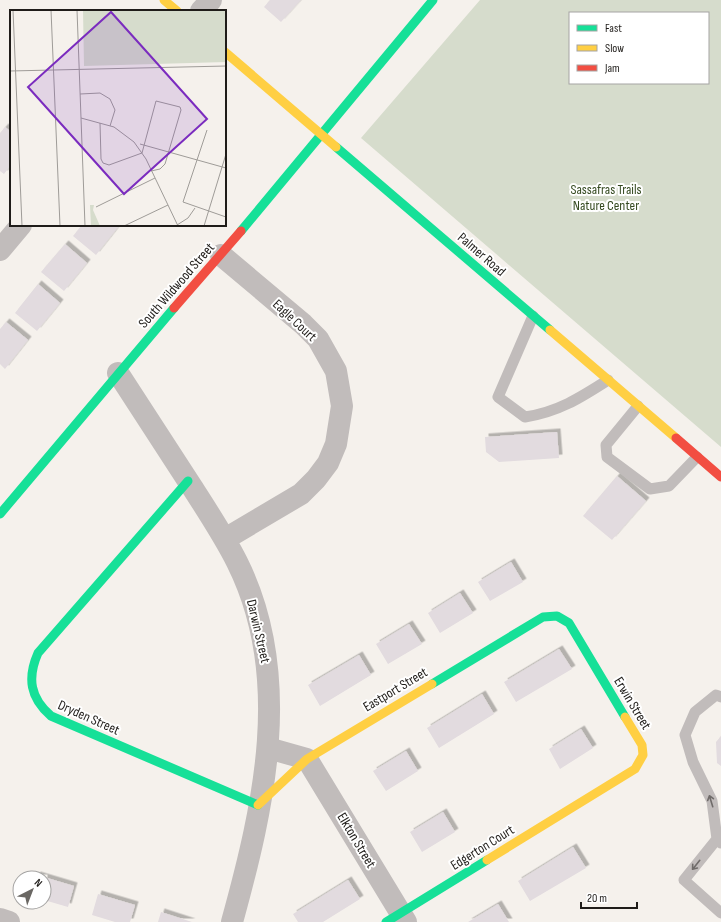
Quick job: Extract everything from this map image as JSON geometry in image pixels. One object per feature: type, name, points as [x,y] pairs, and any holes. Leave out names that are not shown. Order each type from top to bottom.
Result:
[{"type":"street","points":[[164,0],[176,10]]},
{"type":"street","points":[[202,10],[211,0]]},
{"type":"street","name":"South Wildwood Street","points":[[0,514],[118,373],[220,255],[433,0]]},
{"type":"street","name":"Palmer Road","points":[[226,53],[721,478]]},
{"type":"street","points":[[0,250],[20,226]]},
{"type":"street","name":"Eagle Court","points":[[220,255],[303,324],[318,339],[336,371],[342,406],[336,444],[328,463],[316,479],[301,494],[225,539]]},
{"type":"street","name":"Darwin Street","points":[[118,373],[225,539],[248,587],[263,637],[270,693],[268,748],[252,851],[232,922]]},
{"type":"street","name":"Dryden Street","points":[[188,481],[38,653],[31,669],[31,687],[38,704],[51,716],[259,805]]},
{"type":"street","name":"Eastport Street","points":[[259,805],[307,759],[543,617],[551,615],[557,616]]},
{"type":"street","name":"Erwin Street","points":[[557,616],[563,618],[569,623],[642,745],[643,755],[635,769],[593,795]]},
{"type":"street","points":[[268,748],[307,759]]},
{"type":"street","name":"Elkton Street","points":[[307,759],[398,919]]},
{"type":"street","name":"Edgerton Court","points":[[398,919],[593,795]]},
{"type":"street","points":[[0,919],[9,922]]},
{"type":"lane","points":[[533,316],[498,397],[525,417],[545,414],[574,401],[608,380]]},
{"type":"lane","points":[[638,406],[606,445],[607,456],[650,489],[668,486],[697,457]]},
{"type":"lane","points":[[721,697],[716,695],[695,712],[685,735],[693,762],[712,801],[719,841],[684,880],[721,913]]},
{"type":"green space","name":"Sassafras Trails Nature Center","points":[[480,0],[721,0],[721,447],[361,138]]},
{"type":"building","points":[[270,0],[301,0],[281,22],[264,7]]},
{"type":"building","points":[[5,127],[10,131],[10,166],[4,174],[0,171],[0,133]]},
{"type":"building","points":[[81,226],[119,226],[96,255],[73,236]]},
{"type":"building","points":[[65,244],[87,263],[64,291],[41,272]]},
{"type":"building","points":[[38,284],[60,303],[37,331],[15,313]]},
{"type":"building","points":[[6,322],[28,340],[5,369],[0,364],[0,329]]},
{"type":"building","points":[[557,432],[559,458],[499,462],[486,452],[485,437]]},
{"type":"building","points":[[617,476],[646,501],[612,540],[583,516]]},
{"type":"building","points":[[511,562],[523,582],[490,601],[478,582]]},
{"type":"building","points":[[460,593],[473,613],[440,633],[428,613]]},
{"type":"building","points":[[409,624],[422,644],[388,664],[376,644]]},
{"type":"building","points":[[559,649],[572,669],[516,702],[504,682]]},
{"type":"building","points":[[359,655],[371,675],[320,706],[308,685]]},
{"type":"building","points":[[482,694],[494,714],[439,748],[427,728]]},
{"type":"building","points":[[581,729],[593,748],[560,769],[549,749]]},
{"type":"building","points":[[721,736],[721,766],[717,763],[716,742]]},
{"type":"building","points":[[406,751],[418,771],[386,791],[373,771]]},
{"type":"building","points":[[443,812],[455,832],[422,852],[410,832]]},
{"type":"building","points":[[573,847],[586,868],[530,901],[518,881]]},
{"type":"building","points":[[52,879],[74,886],[68,907],[52,902]]},
{"type":"building","points":[[348,880],[360,899],[323,922],[298,922],[293,914]]},
{"type":"building","points":[[98,894],[135,905],[130,922],[115,922],[92,915]]},
{"type":"building","points":[[498,904],[509,922],[468,922]]},
{"type":"building","points":[[161,912],[192,922],[158,922]]},
{"type":"traffic: fast","points":[[241,231],[433,0]]},
{"type":"traffic: fast","points":[[336,147],[550,330]]},
{"type":"traffic: fast","points":[[0,514],[174,308]]},
{"type":"traffic: fast","points":[[188,481],[38,653],[32,671],[32,687],[39,702],[51,716],[258,805]]},
{"type":"traffic: fast","points":[[432,684],[543,617],[557,616],[569,623],[625,717]]},
{"type":"traffic: fast","points":[[386,922],[487,860]]},
{"type":"traffic: slow","points":[[164,0],[176,10]]},
{"type":"traffic: slow","points":[[226,53],[336,147]]},
{"type":"traffic: slow","points":[[550,330],[676,438]]},
{"type":"traffic: slow","points":[[258,805],[307,759],[432,684]]},
{"type":"traffic: slow","points":[[487,860],[635,769],[643,755],[642,745],[625,717]]},
{"type":"traffic: jam","points":[[174,308],[241,231]]},
{"type":"traffic: jam","points":[[676,438],[721,477]]}]
